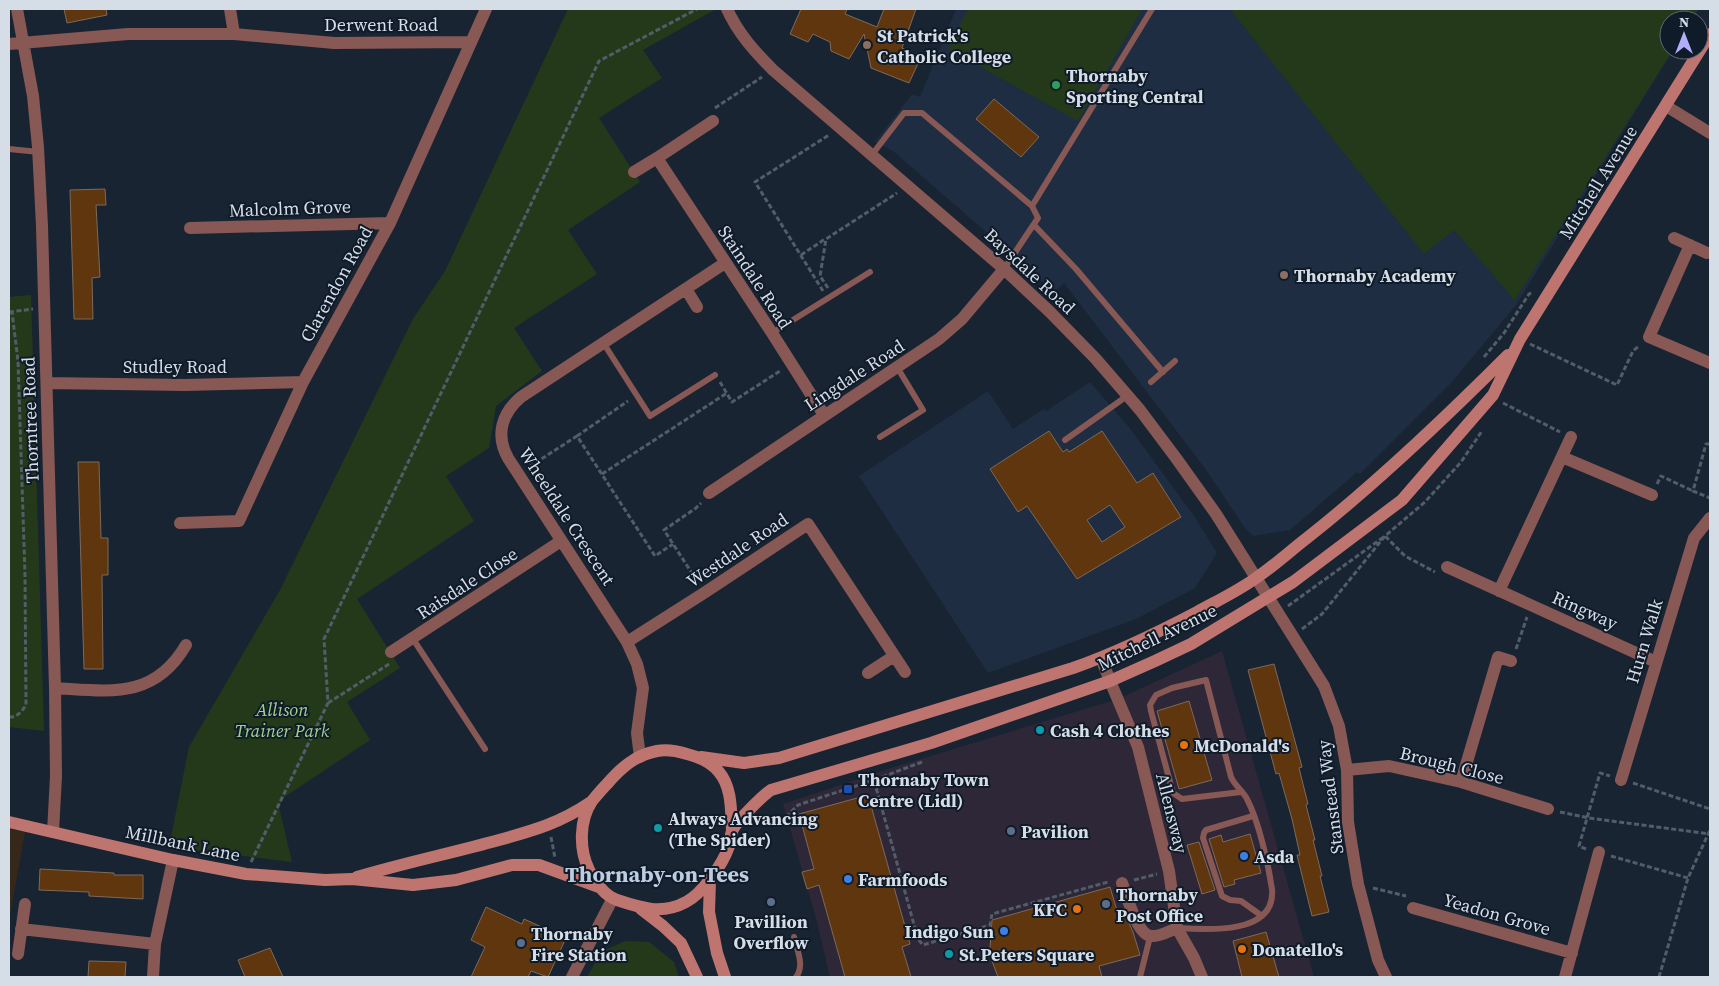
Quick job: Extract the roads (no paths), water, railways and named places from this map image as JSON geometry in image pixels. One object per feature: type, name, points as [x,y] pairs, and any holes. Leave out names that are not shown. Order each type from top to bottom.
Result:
[{"type":"street","name":"Thorntree Road","points":[[17,9],[33,96],[38,152],[47,383],[55,688],[56,776],[53,832]]},
{"type":"street","points":[[230,9],[234,34]]},
{"type":"street","name":"Clarendon Road","points":[[180,523],[240,521],[303,382],[390,223],[486,9]]},
{"type":"street","name":"Baysdale Road","points":[[727,9],[735,26],[752,50],[773,70],[1004,269],[1095,358],[1176,458],[1216,514],[1268,597]]},
{"type":"street","name":"Derwent Road","points":[[9,44],[128,34],[234,34],[334,43],[471,42]]},
{"type":"street","name":"Mitchell Avenue","points":[[732,830],[753,806],[771,790],[931,743],[1110,681],[1191,644],[1293,582],[1402,500],[1493,395],[1517,344],[1710,34]]},
{"type":"street","points":[[1666,106],[1710,133]]},
{"type":"street","points":[[634,172],[713,121]]},
{"type":"street","name":"Staindale Road","points":[[657,158],[824,415]]},
{"type":"street","name":"Malcolm Grove","points":[[190,228],[390,223]]},
{"type":"street","points":[[1674,238],[1707,253]]},
{"type":"street","points":[[1690,246],[1649,337],[1710,363]]},
{"type":"street","name":"Wheeldale Crescent","points":[[640,757],[637,733],[643,688],[638,664],[628,642],[508,458],[501,444],[502,423],[510,408],[521,398],[725,263]]},
{"type":"street","name":"Lingdale Road","points":[[709,493],[939,339],[962,319],[1004,269]]},
{"type":"street","points":[[686,289],[697,307]]},
{"type":"street","name":"Mitchell Avenue","points":[[701,757],[719,772],[731,802],[732,830],[729,847],[710,880],[699,893],[685,903],[658,911],[638,907],[613,898],[598,887],[587,865],[582,845],[583,822],[592,802],[619,770],[631,760],[656,751],[672,750],[701,757],[744,762],[779,758],[936,711],[1101,658],[1152,635],[1227,596],[1256,578],[1331,519],[1468,396],[1517,344]]},
{"type":"street","name":"Studley Road","points":[[47,383],[185,384],[303,382]]},
{"type":"street","points":[[1499,591],[1571,437]]},
{"type":"street","points":[[1562,456],[1652,495]]},
{"type":"street","name":"Hurn Walk","points":[[1621,780],[1694,538],[1710,518]]},
{"type":"street","name":"Westdale Road","points":[[628,642],[704,594],[808,524],[905,672]]},
{"type":"street","name":"Raisdale Close","points":[[391,652],[561,542]]},
{"type":"street","name":"Ringway","points":[[1446,567],[1656,662]]},
{"type":"street","name":"Stanstead Way","points":[[1268,597],[1324,686],[1339,726],[1347,770],[1348,822],[1358,884],[1378,960],[1386,977]]},
{"type":"street","points":[[55,688],[125,690],[146,684],[166,671],[186,645]]},
{"type":"street","points":[[868,673],[894,656]]},
{"type":"street","points":[[1461,782],[1498,657],[1511,661]]},
{"type":"street","name":"Allensway","points":[[1101,658],[1138,747],[1169,872],[1177,928],[1194,958],[1202,977]]},
{"type":"street","name":"Brough Close","points":[[1347,770],[1389,766],[1461,782],[1548,809]]},
{"type":"street","name":"Millbank Lane","points":[[352,879],[398,865],[471,848],[548,826],[571,816],[592,802]]},
{"type":"street","name":"Millbank Lane","points":[[9,822],[174,860],[246,874],[325,880],[352,879],[413,885],[456,880],[512,865],[539,865],[598,887]]},
{"type":"street","points":[[1565,977],[1599,852]]},
{"type":"street","points":[[153,977],[155,944],[174,860]]},
{"type":"street","points":[[710,880],[709,912],[717,953],[725,977]]},
{"type":"street","points":[[1122,883],[1138,925],[1143,933],[1150,937],[1159,936],[1177,928]]},
{"type":"street","points":[[572,977],[613,898]]},
{"type":"street","points":[[18,954],[24,904]]},
{"type":"street","points":[[638,907],[663,926],[680,944],[697,977]]},
{"type":"street","name":"Yeadon Grove","points":[[1413,908],[1572,953]]},
{"type":"street","points":[[21,929],[155,944]]},
{"type":"lane","points":[[1032,206],[1152,9]]},
{"type":"lane","points":[[871,156],[904,113],[922,112],[1032,206],[1038,218],[1004,269]]},
{"type":"lane","points":[[9,149],[38,152]]},
{"type":"lane","points":[[1034,225],[1076,269],[1163,372]]},
{"type":"lane","points":[[772,333],[870,272]]},
{"type":"lane","points":[[604,344],[650,416],[715,375]]},
{"type":"lane","points":[[1151,382],[1175,361]]},
{"type":"lane","points":[[880,437],[923,410],[897,367]]},
{"type":"lane","points":[[1065,440],[1127,396]]},
{"type":"lane","points":[[413,639],[484,749]]},
{"type":"lane","points":[[1177,928],[1208,930],[1252,923],[1268,910],[1273,894],[1269,871],[1253,816],[1246,798],[1231,777],[1206,680],[1160,692],[1156,695],[1150,705],[1150,711],[1173,793],[1182,799],[1241,792]]},
{"type":"lane","points":[[1253,816],[1206,830],[1203,838],[1222,896],[1230,900],[1241,901],[1262,916]]},
{"type":"lane","points":[[794,937],[801,972],[796,977]]},
{"type":"lane","points":[[1140,977],[1150,937]]},
{"type":"place","name":"St Patrick's Catholic College","points":[[867,45]]},
{"type":"place","name":"Thornaby Sporting Central","points":[[1056,85]]},
{"type":"place","name":"Thornaby Academy","points":[[1284,275]]},
{"type":"place","name":"Cash 4 Clothes","points":[[1040,730]]},
{"type":"place","name":"McDonald's","points":[[1184,745]]},
{"type":"place","name":"Thornaby Town Centre (Lidl)","points":[[848,789]]},
{"type":"place","name":"Always Advancing (The Spider)","points":[[658,828]]},
{"type":"place","name":"Pavilion","points":[[1011,831]]},
{"type":"place","name":"Asda","points":[[1244,856]]},
{"type":"place","name":"Farmfoods","points":[[848,879]]},
{"type":"place","name":"Pavillion Overflow","points":[[771,902]]},
{"type":"place","name":"Thornaby Post Office","points":[[1106,904]]},
{"type":"place","name":"KFC","points":[[1077,909]]},
{"type":"place","name":"Indigo Sun","points":[[1004,931]]},
{"type":"place","name":"Thornaby Fire Station","points":[[521,943]]},
{"type":"place","name":"Donatello's","points":[[1242,949]]},
{"type":"place","name":"St.Peters Square","points":[[949,954]]},
{"type":"district","name":"Thornaby-on-Tees","points":[[657,874]]},
{"type":"park label","name":"Allison Trainer Park","points":[[282,720]]}]
